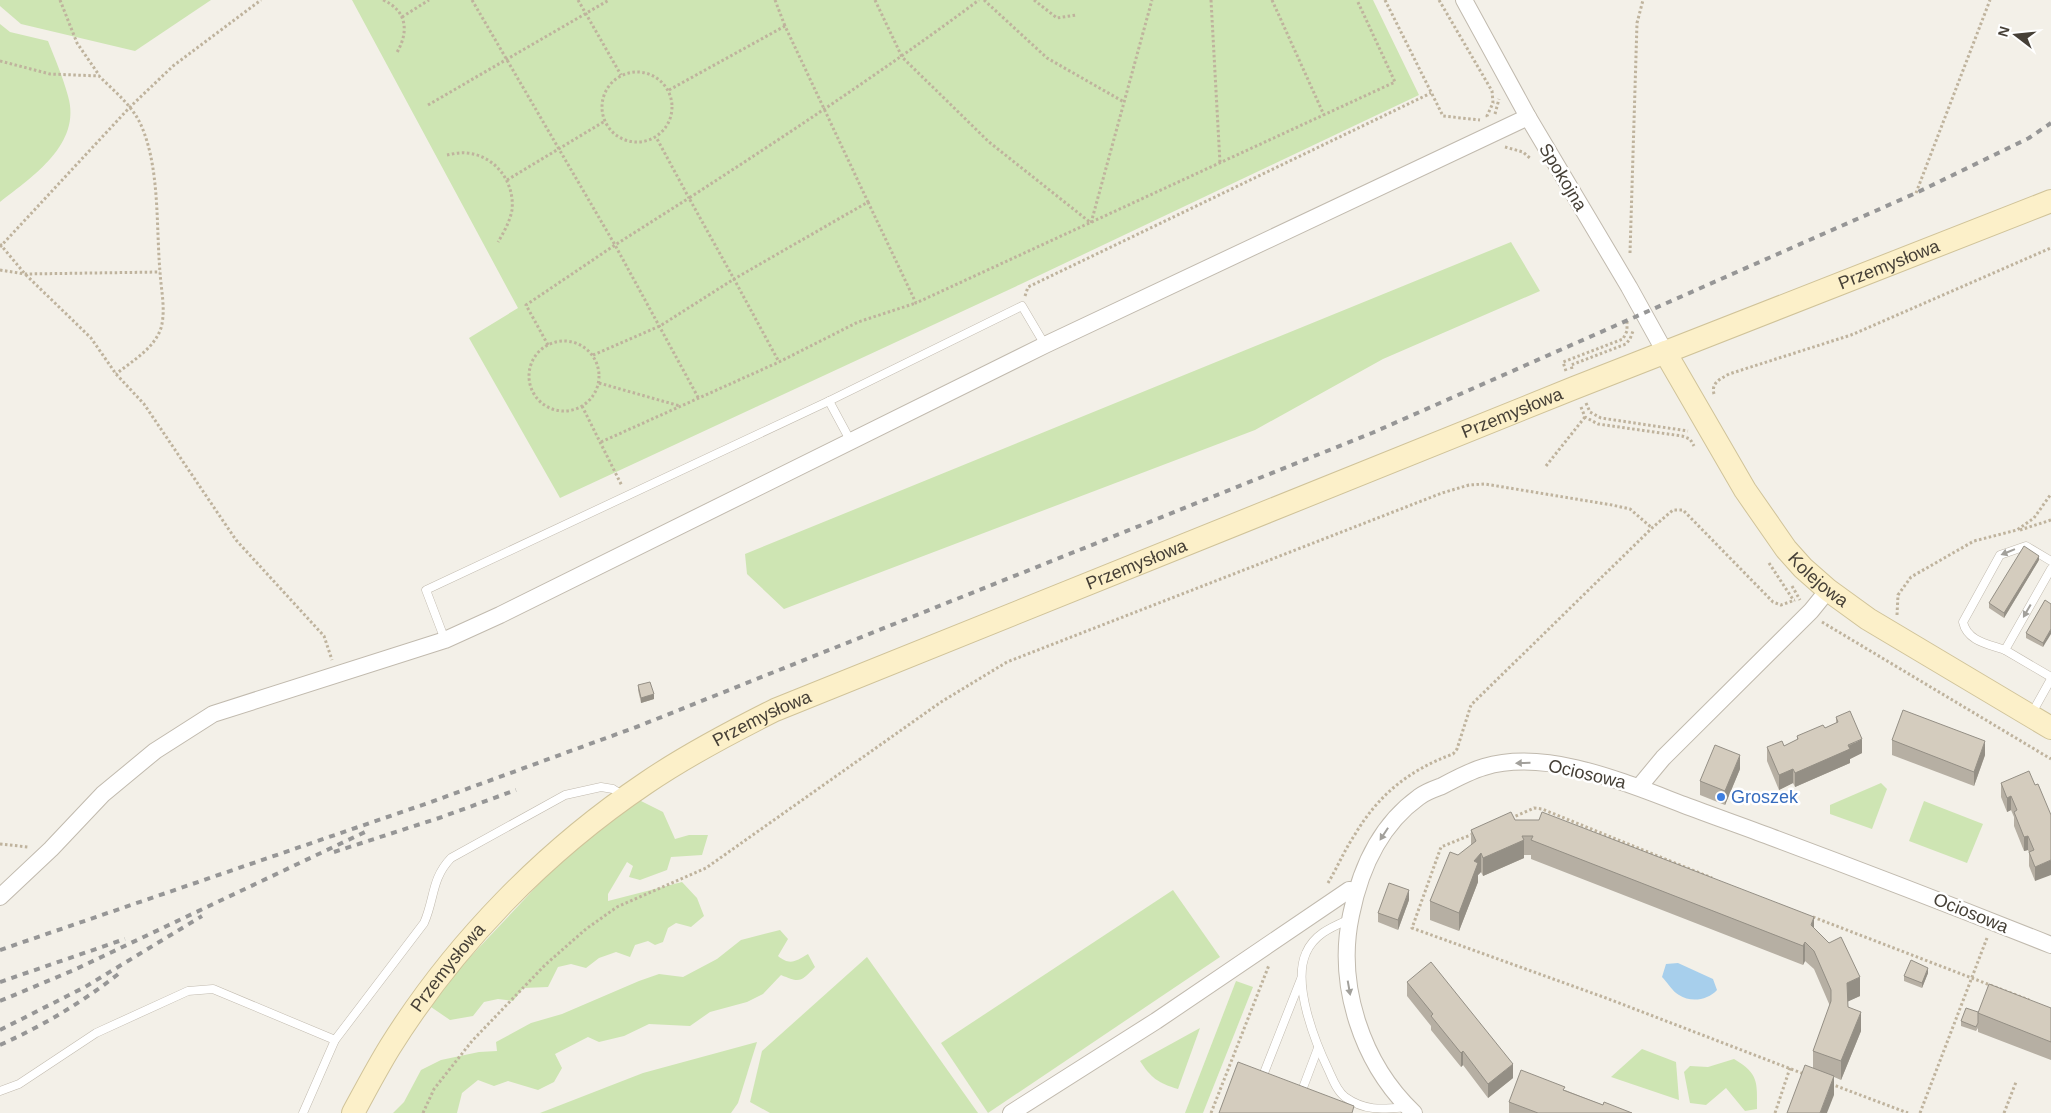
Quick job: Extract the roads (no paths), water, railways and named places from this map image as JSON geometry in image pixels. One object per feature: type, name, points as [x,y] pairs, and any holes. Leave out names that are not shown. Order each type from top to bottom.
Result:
[{"type":"street","name":"Spokojna","points":[[1464,0],[1528,117],[1629,287],[1665,352]]},
{"type":"street","points":[[0,896],[51,849],[103,794],[155,751],[213,714],[445,640],[500,615],[1045,345],[1528,117]]},
{"type":"street","name":"Przemysłowa","points":[[353,1113],[396,1039],[435,982],[491,915],[566,844],[625,798],[707,745],[775,710],[1577,387],[2051,201]]},
{"type":"street","name":"Kolejowa","points":[[1665,352],[1745,490],[1786,549],[1803,568],[1828,590],[1875,623],[2051,728]]},
{"type":"street","name":"Ociosowa","points":[[1639,787],[1663,758],[1808,614],[1828,590]]},
{"type":"street","name":"Ociosowa","points":[[1411,1110],[1378,1068],[1360,1031],[1348,986],[1347,949],[1350,919],[1356,891],[1367,860],[1393,820],[1420,796],[1484,767],[1526,763],[1558,764],[1639,787],[1898,884],[2051,945]]},
{"type":"street","points":[[1011,1113],[1156,1021],[1349,890],[1356,891]]},
{"type":"lane","points":[[445,640],[426,590],[830,401],[1022,306],[1045,345]]},
{"type":"lane","points":[[830,401],[850,440]]},
{"type":"lane","points":[[2031,715],[2051,678],[2005,650],[1972,637],[1965,631],[1963,622],[2000,555],[2026,546],[2051,561]]},
{"type":"lane","points":[[2005,650],[2051,569]]},
{"type":"lane","points":[[303,1113],[335,1040],[424,923],[430,911],[434,885],[441,868],[451,858],[565,795],[601,788],[613,789],[625,798]]},
{"type":"lane","points":[[1262,1078],[1301,978],[1305,954],[1318,936],[1350,919]]},
{"type":"lane","points":[[1301,978],[1310,1025],[1318,1048],[1338,1090],[1345,1096],[1378,1110],[1411,1110]]},
{"type":"lane","points":[[0,1091],[19,1084],[96,1033],[188,991],[214,989],[335,1040]]},
{"type":"lane","points":[[1301,1093],[1318,1048]]},
{"type":"water","points":[[1678,963],[1713,979],[1717,990],[1709,996],[1694,1000],[1677,994],[1662,977],[1666,964]]},
{"type":"railway","points":[[0,950],[431,802],[639,726],[1372,433],[1916,193],[2029,138],[2051,123]]},
{"type":"railway","points":[[334,852],[439,818],[516,790]]},
{"type":"railway","points":[[0,1001],[74,970],[365,832]]},
{"type":"railway","points":[[0,1030],[85,987],[202,916]]},
{"type":"railway","points":[[0,982],[125,939]]},
{"type":"railway","points":[[0,1045],[63,1012],[92,994],[121,972]]},
{"type":"place","name":"Groszek","points":[[1721,797]]}]
